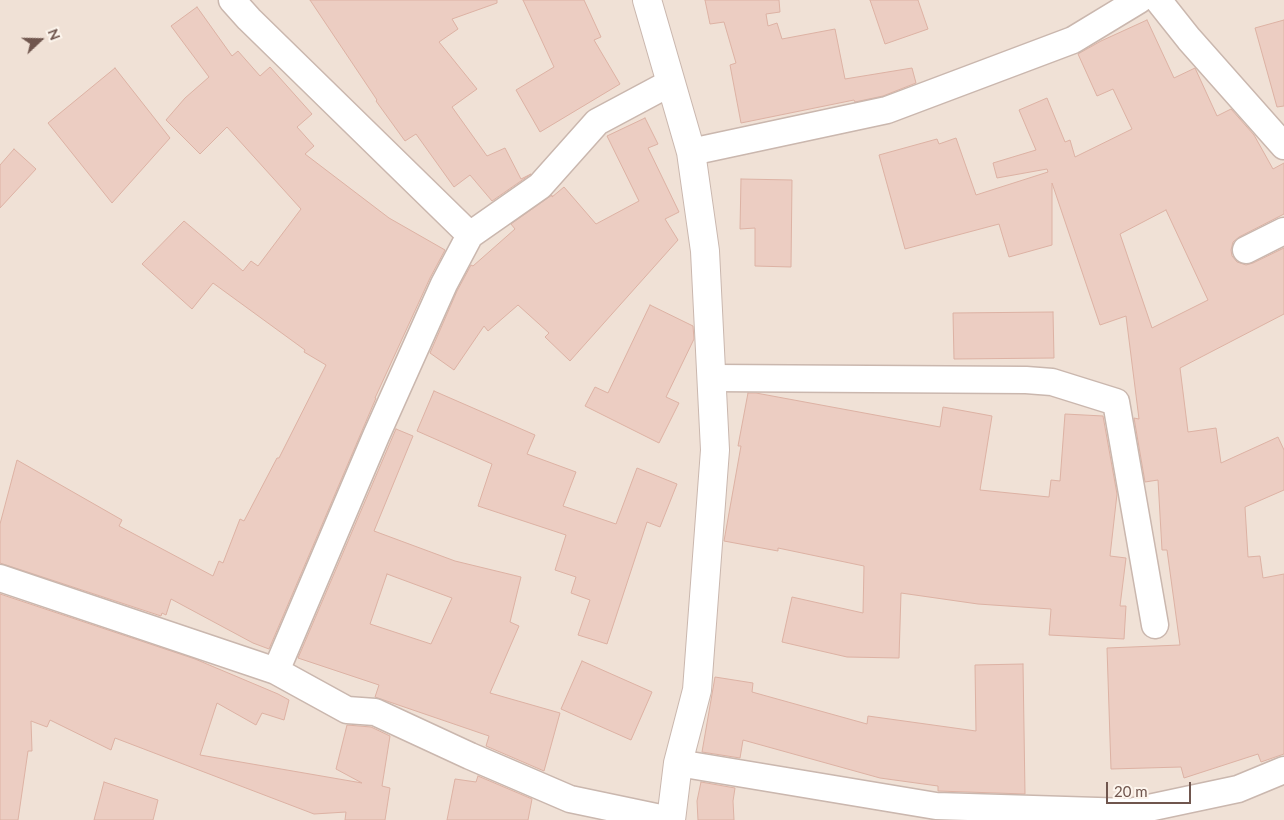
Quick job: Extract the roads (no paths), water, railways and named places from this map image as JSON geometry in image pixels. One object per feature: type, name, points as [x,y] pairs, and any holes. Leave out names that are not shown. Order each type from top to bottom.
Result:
[{"type":"street","points":[[232,0],[249,19],[470,235]]},
{"type":"street","points":[[0,578],[276,670],[347,710],[375,712],[570,799],[671,820],[678,763],[697,690],[715,450],[713,378],[705,251],[691,152],[647,0]]},
{"type":"street","points":[[691,152],[887,110],[1074,40],[1139,0]]},
{"type":"street","points":[[1158,0],[1189,39],[1284,146]]},
{"type":"street","points":[[276,670],[376,436],[444,284],[470,235],[540,186],[597,122],[670,83]]},
{"type":"street","points":[[1246,250],[1284,230]]},
{"type":"street","points":[[713,378],[1026,380],[1052,382],[1116,402],[1155,625]]},
{"type":"street","points":[[678,763],[936,806],[1130,812],[1238,788],[1284,770]]}]
